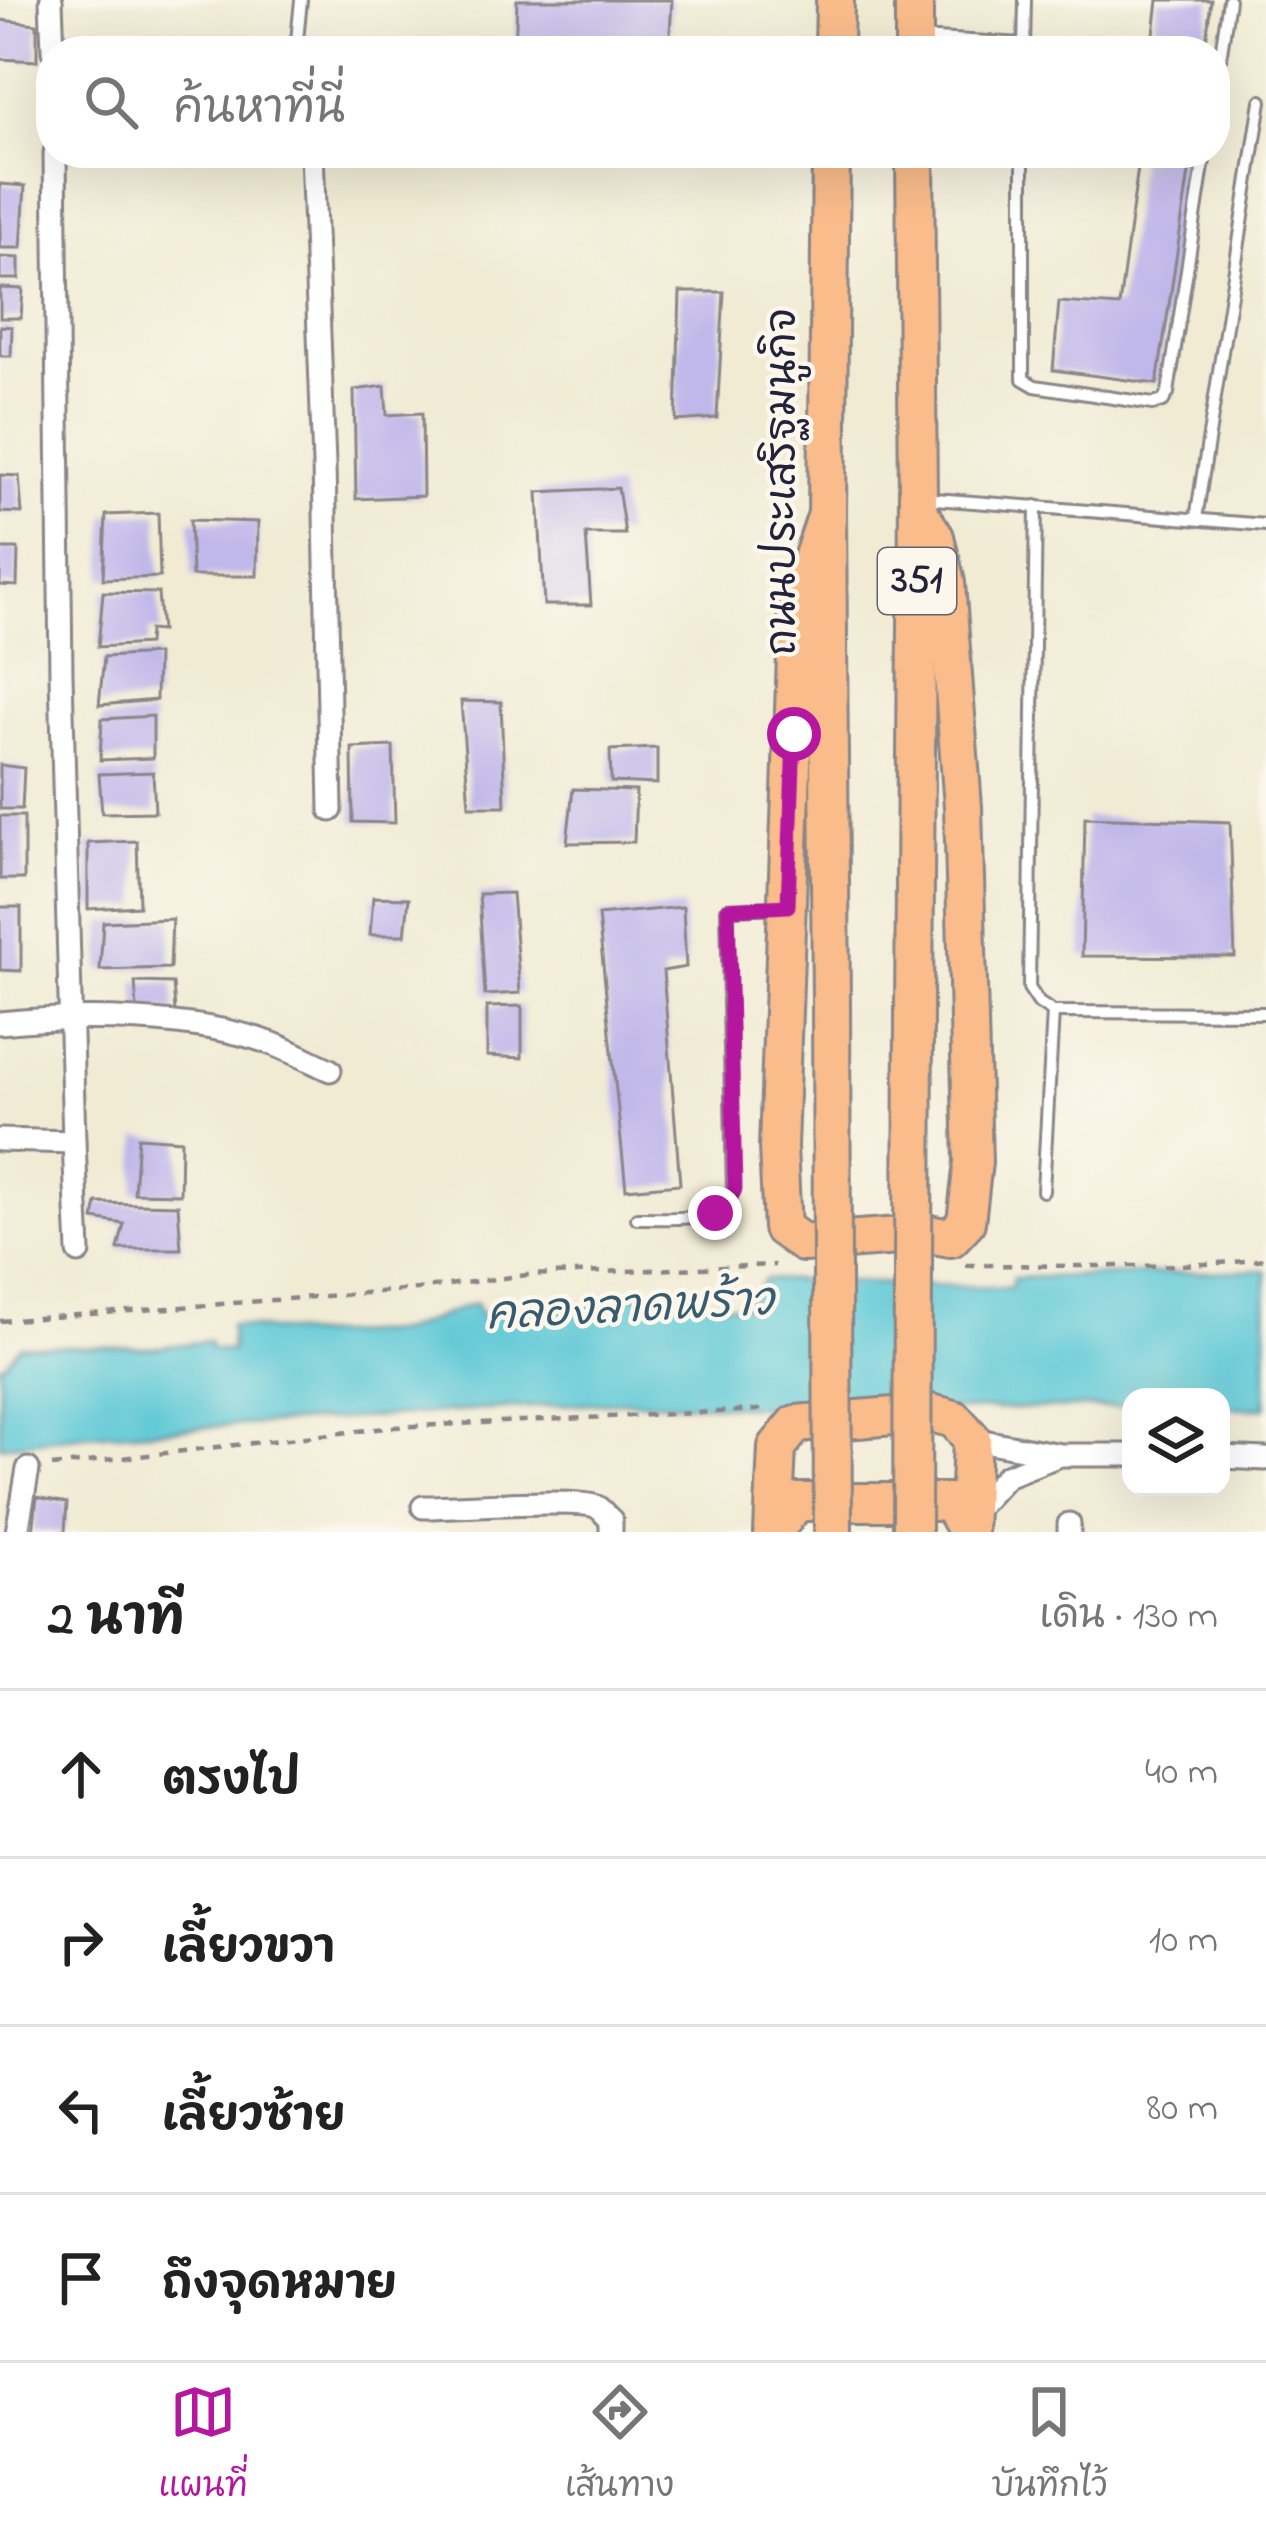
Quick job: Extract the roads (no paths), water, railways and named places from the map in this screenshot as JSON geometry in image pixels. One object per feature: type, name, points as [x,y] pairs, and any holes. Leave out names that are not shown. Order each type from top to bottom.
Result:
[{"type":"main road","points":[[834,36],[835,0]]},
{"type":"main road","points":[[914,0],[914,36]]},
{"type":"main road","name":"ถนนประเสริฐมนูกิจ","points":[[831,168],[827,514],[833,1532]]},
{"type":"main road","name":"351","points":[[912,1532],[918,505],[915,168]]},
{"type":"main road","points":[[827,514],[798,602],[778,1147],[782,1228],[803,1243],[928,1234],[951,1238],[966,1222],[973,1162],[963,807],[946,583],[935,537],[918,505]]},
{"type":"main road","points":[[773,1532],[777,1447],[796,1424],[932,1414],[954,1419],[972,1439],[968,1527]]},
{"type":"main road","points":[[773,1532],[797,1502],[950,1502],[968,1527]]},
{"type":"street","points":[[51,0],[52,36]]},
{"type":"street","points":[[55,168],[69,1016],[79,1252]]},
{"type":"street","points":[[313,168],[331,810]]},
{"type":"street","points":[[0,1023],[69,1016],[212,1029],[268,1042],[330,1070]]},
{"type":"street","points":[[0,1140],[74,1142]]},
{"type":"street","points":[[972,1439],[1061,1455],[1122,1455]]},
{"type":"street","points":[[968,1527],[1006,1476],[1061,1455]]},
{"type":"street","points":[[1230,1457],[1266,1459]]},
{"type":"street","points":[[17,1532],[28,1469]]},
{"type":"street","points":[[423,1507],[518,1507],[572,1501],[596,1506],[611,1520],[611,1532]]},
{"type":"lane","points":[[297,36],[301,0]]},
{"type":"lane","points":[[1024,0],[1024,36]]},
{"type":"lane","points":[[1224,36],[1229,0]]},
{"type":"lane","points":[[1196,518],[1261,101]]},
{"type":"lane","points":[[1023,168],[1023,379],[1035,386],[1153,404],[1168,393],[1203,168]]},
{"type":"lane","points":[[918,505],[1036,506],[1266,525]]},
{"type":"lane","points":[[1036,506],[1029,988],[1053,1012],[1266,1013]]},
{"type":"lane","points":[[637,1218],[711,1215],[734,1192],[728,909],[788,906]]},
{"type":"lane","points":[[1043,1191],[1053,1012]]},
{"type":"water","name":"คลองลาดพร้าว","points":[[1266,1270],[1266,1408],[1230,1408],[1230,1388],[1122,1388],[1122,1407],[772,1413],[764,1407],[625,1401],[84,1435],[0,1446],[0,1364],[20,1345],[152,1348],[209,1341],[211,1349],[231,1351],[230,1325],[311,1335],[400,1332],[475,1303],[480,1315],[594,1304],[596,1298],[664,1294],[743,1307],[765,1279],[1011,1288],[1013,1278]]}]
